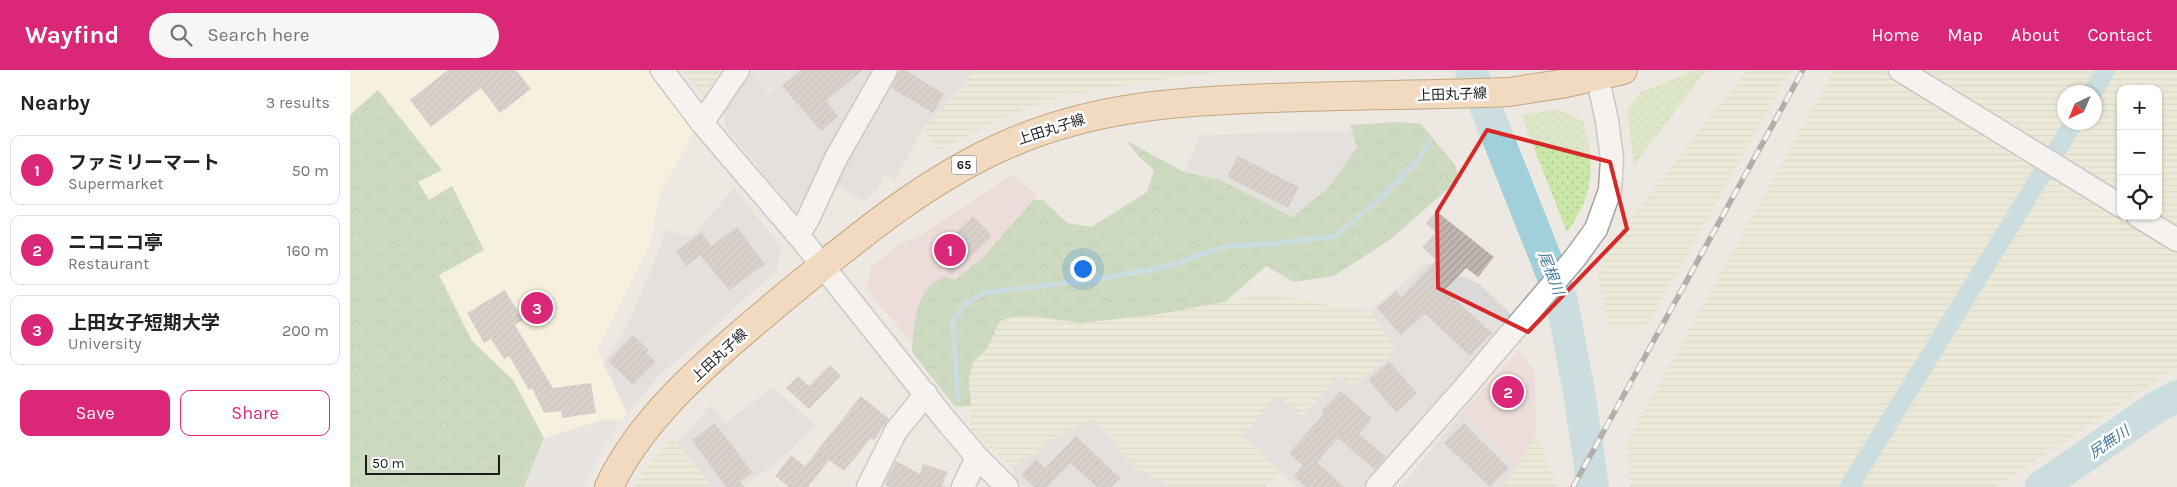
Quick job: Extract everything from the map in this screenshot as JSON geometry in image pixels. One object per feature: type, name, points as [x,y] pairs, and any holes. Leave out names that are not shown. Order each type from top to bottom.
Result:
[{"type":"main road","name":"上田丸子線","points":[[608,487],[622,462],[641,435],[682,390],[727,347],[822,266],[914,196],[960,167],[1009,143],[1082,118],[1182,101],[1509,92],[1534,89],[1606,72]]},
{"type":"street","points":[[662,70],[702,123],[798,236],[977,457],[1007,487]]},
{"type":"street","points":[[702,123],[738,70]]},
{"type":"street","points":[[798,236],[808,219],[835,160],[886,70]]},
{"type":"street","points":[[1900,70],[2117,204]]},
{"type":"street","points":[[1377,487],[1455,400],[1575,258],[1596,229],[1610,190],[1612,159],[1606,72]]},
{"type":"street","points":[[2144,220],[2177,240]]},
{"type":"street","points":[[868,487],[896,431],[926,394]]},
{"type":"street","points":[[962,487],[977,457]]},
{"type":"highlighted area","points":[[1487,130],[1610,162],[1627,229],[1528,332],[1438,288],[1437,212]]},
{"type":"shaded area","points":[[350,70],[646,70],[694,131],[660,194],[650,245],[597,350],[627,413],[602,452],[585,487],[524,487],[544,438],[513,380],[472,341],[439,275],[484,250],[451,186],[429,200],[417,182],[442,170],[378,91],[350,115]]},
{"type":"shaded area","points":[[745,70],[974,70],[964,86],[923,128],[895,180],[885,174],[877,190],[865,202],[818,175],[803,211],[794,211],[725,127],[724,107]]},
{"type":"shaded area","points":[[748,70],[797,70],[769,95]]},
{"type":"shaded area","points":[[1352,131],[1357,147],[1328,188],[1292,217],[1220,180],[1184,173],[1200,135]]},
{"type":"shaded area","points":[[1012,175],[1037,195],[985,255],[955,280],[927,289],[918,307],[912,343],[867,290],[871,267],[900,244],[918,237]]},
{"type":"shaded area","points":[[734,188],[781,247],[777,270],[659,376],[627,413],[604,363],[627,326],[661,246],[665,230],[691,237]]},
{"type":"shaded area","points":[[1427,262],[1478,283],[1514,317],[1362,487],[1296,487],[1244,435],[1278,395],[1302,417],[1339,376],[1353,387],[1396,350],[1370,311]]},
{"type":"shaded area","points":[[1519,350],[1535,372],[1536,434],[1517,465],[1462,412]]},
{"type":"shaded area","points":[[773,387],[815,425],[773,466],[739,487],[711,487],[677,444],[710,405],[725,423]]},
{"type":"shaded area","points":[[1462,412],[1517,465],[1503,487],[1400,487]]},
{"type":"shaded area","points":[[1093,418],[1136,470],[1165,483],[1169,487],[1025,487],[1014,477],[1013,468],[1051,441]]},
{"type":"shaded area","points":[[605,419],[621,421],[602,452],[585,487],[524,487],[544,438]]},
{"type":"green space","points":[[682,70],[722,70],[708,102]]},
{"type":"green space","points":[[974,70],[1335,70],[1227,72],[1185,76],[1073,94],[1029,107],[992,123],[938,152],[923,128],[964,86]]},
{"type":"green space","points":[[1696,70],[1706,70],[1634,165],[1627,111],[1641,92]]},
{"type":"green space","points":[[1747,70],[1791,70],[1648,325],[1611,329],[1597,278],[1608,247]]},
{"type":"green space","points":[[1834,70],[1880,70],[2117,215],[2117,220],[2125,220],[2177,252],[2177,367],[1996,487],[1630,487],[1626,443]]},
{"type":"green space","points":[[1910,70],[2177,70],[2177,234],[2162,220],[2162,85],[2117,85],[2117,198]]},
{"type":"green space","points":[[378,90],[442,170],[418,182],[429,200],[452,186],[484,250],[439,275],[472,341],[513,380],[544,438],[524,487],[350,487],[350,115]]},
{"type":"green space","points":[[1557,109],[1583,121],[1590,152],[1591,166],[1588,191],[1576,218],[1567,232],[1521,115]]},
{"type":"green space","points":[[1399,122],[1421,124],[1455,165],[1459,179],[1391,239],[1334,276],[1294,282],[1266,266],[1225,302],[1154,315],[1080,323],[1033,316],[1013,317],[1000,321],[987,349],[973,362],[969,379],[971,406],[955,407],[912,352],[917,310],[928,288],[943,276],[955,280],[985,255],[1033,200],[1043,200],[1067,223],[1091,227],[1147,192],[1154,170],[1138,156],[1127,141],[1184,172],[1220,180],[1292,217],[1328,188],[1357,147],[1350,125]]},
{"type":"green space","points":[[1259,295],[1295,298],[1340,308],[1370,311],[1396,350],[1352,387],[1339,376],[1302,417],[1278,396],[1244,435],[1281,472],[1265,487],[1169,487],[1165,483],[1136,470],[1093,418],[1051,441],[1013,468],[971,430],[969,379],[973,362],[987,349],[1000,321],[1013,317],[1033,316],[1080,323],[1154,315]]},
{"type":"green space","points":[[1536,434],[1558,487],[1503,487]]},
{"type":"green space","points":[[672,437],[711,487],[633,487],[644,471]]},
{"type":"building","points":[[448,70],[516,70],[531,89],[500,113],[481,88],[431,127],[410,100]]},
{"type":"building","points":[[801,70],[863,70],[826,101],[838,116],[821,131],[782,86]]},
{"type":"building","points":[[900,70],[905,70],[944,94],[933,113],[891,88]]},
{"type":"building","points":[[1238,156],[1299,187],[1288,208],[1227,177]]},
{"type":"building","points":[[1436,211],[1494,257],[1478,277],[1466,268],[1445,290],[1492,333],[1470,356],[1425,314],[1401,335],[1377,308],[1396,291],[1401,297],[1436,260],[1422,247],[1436,232],[1426,224]]},
{"type":"building","points":[[973,216],[992,236],[952,275],[933,255]]},
{"type":"building","points":[[737,227],[765,264],[729,290],[700,255],[686,266],[676,252],[701,232],[712,246]]},
{"type":"building","points":[[505,290],[523,320],[515,325],[553,388],[591,383],[596,413],[562,418],[561,411],[544,413],[532,388],[529,390],[509,356],[504,359],[491,339],[484,343],[467,313]]},
{"type":"building","points":[[633,335],[649,350],[646,353],[656,362],[633,385],[608,361]]},
{"type":"building","points":[[1389,361],[1417,393],[1396,412],[1368,380]]},
{"type":"building","points":[[830,365],[841,376],[809,409],[786,388],[798,376],[809,386]]},
{"type":"building","points":[[1341,391],[1372,419],[1359,434],[1386,457],[1375,470],[1338,438],[1317,462],[1344,487],[1306,487],[1294,476],[1303,466],[1289,453],[1324,414],[1321,412]]},
{"type":"building","points":[[861,396],[889,419],[874,440],[871,438],[844,471],[829,460],[808,487],[789,487],[775,476],[791,455],[805,466]]},
{"type":"building","points":[[715,423],[752,472],[740,481],[745,487],[726,487],[692,440]]},
{"type":"building","points":[[1464,423],[1509,468],[1490,487],[1444,443]]},
{"type":"building","points":[[1076,436],[1120,478],[1111,487],[1097,487],[1070,463],[1047,487],[1034,487],[1021,474],[1036,459],[1045,468]]},
{"type":"building","points":[[896,461],[920,474],[923,464],[948,472],[942,485],[946,487],[889,487],[884,484]]},
{"type":"waterway","name":"尾根川","points":[[1471,70],[1561,297],[1579,391],[1593,487]]},
{"type":"waterway","points":[[2097,85],[2106,70]]},
{"type":"waterway","points":[[1849,487],[2069,130]]},
{"type":"waterway","points":[[958,399],[953,322],[964,305],[983,293],[1104,278],[1169,266],[1226,246],[1272,244],[1335,236],[1375,203],[1415,163],[1430,143]]},
{"type":"waterway","name":"尻無川","points":[[2041,487],[2155,408],[2177,396]]},
{"type":"railway","points":[[1573,487],[1803,70]]},
{"type":"place","name":"ファミリーマート","points":[[950,250]]},
{"type":"place","name":"上田女子短期大学","points":[[537,308]]},
{"type":"place","name":"ニコニコ亭","points":[[1508,392]]}]
